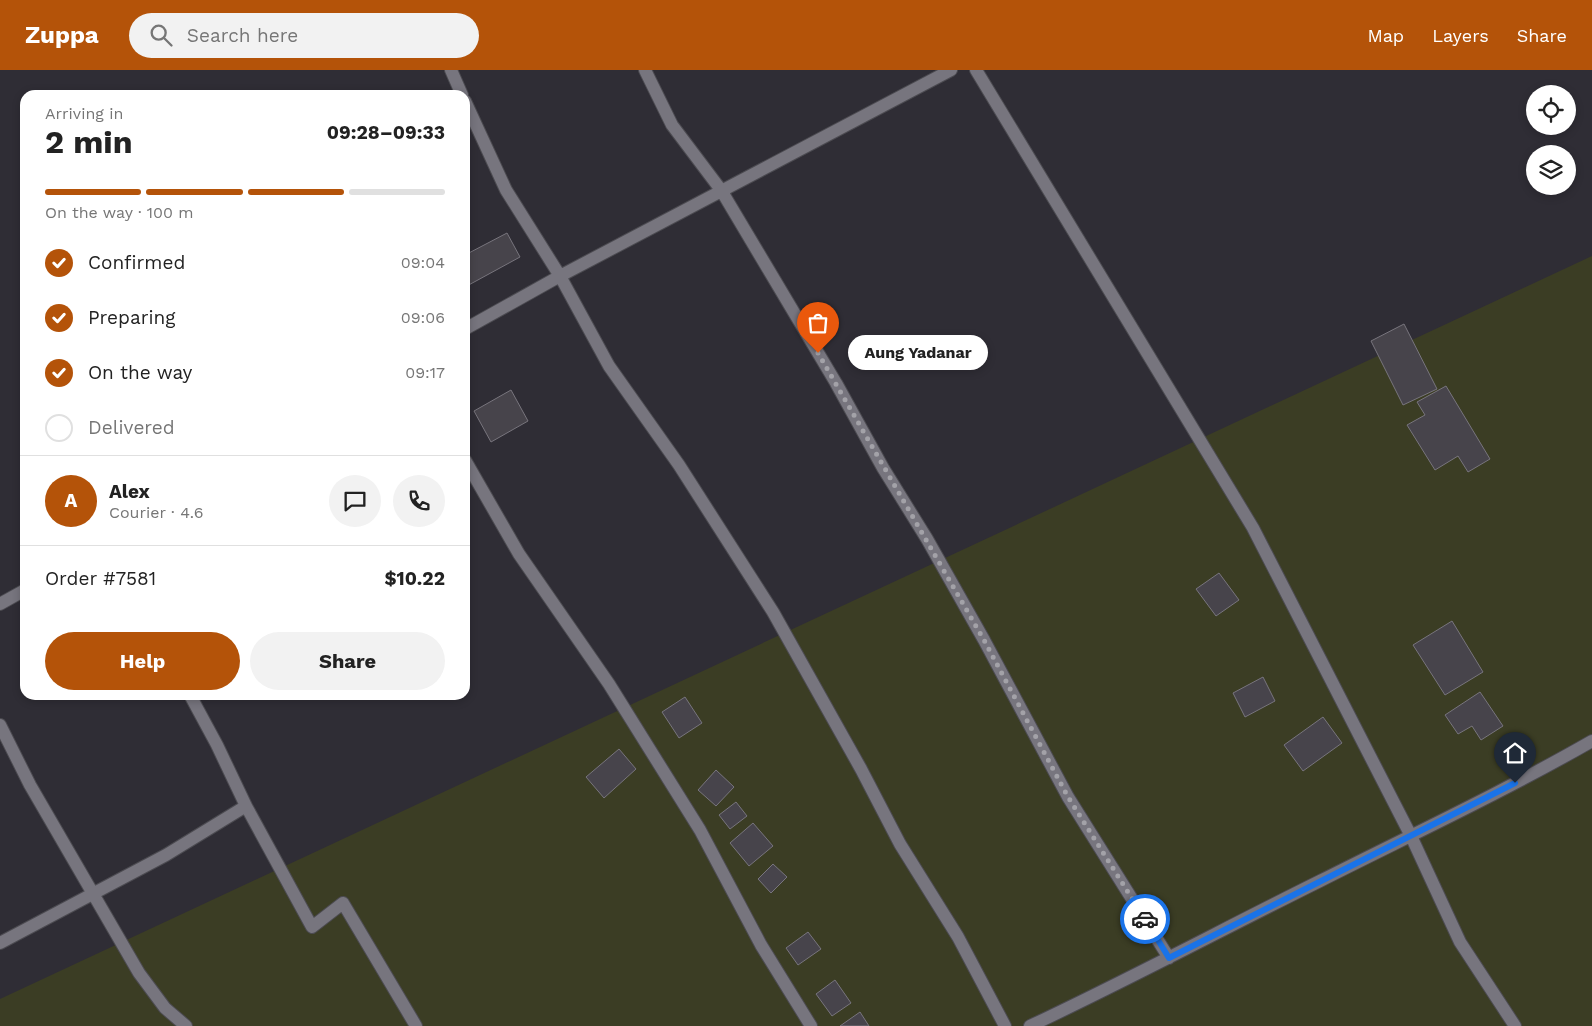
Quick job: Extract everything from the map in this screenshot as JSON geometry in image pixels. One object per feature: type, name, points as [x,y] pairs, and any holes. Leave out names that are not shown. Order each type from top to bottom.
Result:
[{"type":"street","points":[[451,70],[460,90]]},
{"type":"street","points":[[645,70],[672,125],[721,190],[836,384],[883,468],[927,539],[984,640],[1068,797],[1169,958]]},
{"type":"street","points":[[470,326],[721,190],[951,70]]},
{"type":"street","points":[[976,70],[1254,528],[1411,836],[1460,942],[1515,1026]]},
{"type":"street","points":[[470,112],[506,190],[560,276],[609,366],[679,465],[773,612],[861,769],[900,844],[958,937],[1005,1026]]},
{"type":"street","points":[[470,469],[519,554],[609,684],[700,830],[761,946],[811,1026]]},
{"type":"street","points":[[0,604],[20,593]]},
{"type":"street","points":[[193,700],[246,806],[312,927],[342,903],[416,1026]]},
{"type":"street","points":[[0,725],[30,785],[139,973],[165,1008],[186,1026]]},
{"type":"street","points":[[1030,1026],[1482,801],[1592,741]]},
{"type":"street","points":[[0,943],[166,855],[246,806]]},
{"type":"green space","points":[[1592,256],[1592,1026],[0,1026],[0,999]]},
{"type":"building","points":[[507,233],[520,257],[470,284],[470,252]]},
{"type":"building","points":[[1404,324],[1437,389],[1403,405],[1371,341]]},
{"type":"building","points":[[1446,386],[1490,459],[1468,472],[1458,456],[1435,470],[1407,425],[1425,415],[1417,402]]},
{"type":"building","points":[[511,390],[528,421],[491,442],[474,411]]},
{"type":"building","points":[[1219,573],[1239,600],[1216,616],[1196,589]]},
{"type":"building","points":[[1452,621],[1483,672],[1445,695],[1413,645]]},
{"type":"building","points":[[1263,677],[1275,701],[1245,717],[1233,693]]},
{"type":"building","points":[[1480,692],[1503,726],[1481,740],[1472,726],[1458,734],[1445,715]]},
{"type":"building","points":[[685,697],[702,723],[679,738],[662,712]]},
{"type":"building","points":[[1323,717],[1342,743],[1303,771],[1284,745]]},
{"type":"building","points":[[619,749],[636,769],[604,798],[586,777]]},
{"type":"building","points":[[716,770],[734,787],[716,806],[698,790]]},
{"type":"building","points":[[736,802],[747,816],[730,829],[719,815]]},
{"type":"building","points":[[753,823],[773,846],[749,866],[730,843]]},
{"type":"building","points":[[773,864],[787,877],[771,893],[758,879]]},
{"type":"building","points":[[808,932],[821,949],[798,965],[786,948]]},
{"type":"building","points":[[835,980],[851,1003],[832,1016],[816,994]]},
{"type":"building","points":[[860,1012],[869,1026],[840,1026]]},
{"type":"way so far","points":[[818,353],[984,640],[1068,797],[1145,919]]},
{"type":"place","name":"Aung Yadanar","points":[[818,353]]},
{"type":"route","points":[[1145,919],[1169,958],[1515,783]]}]
